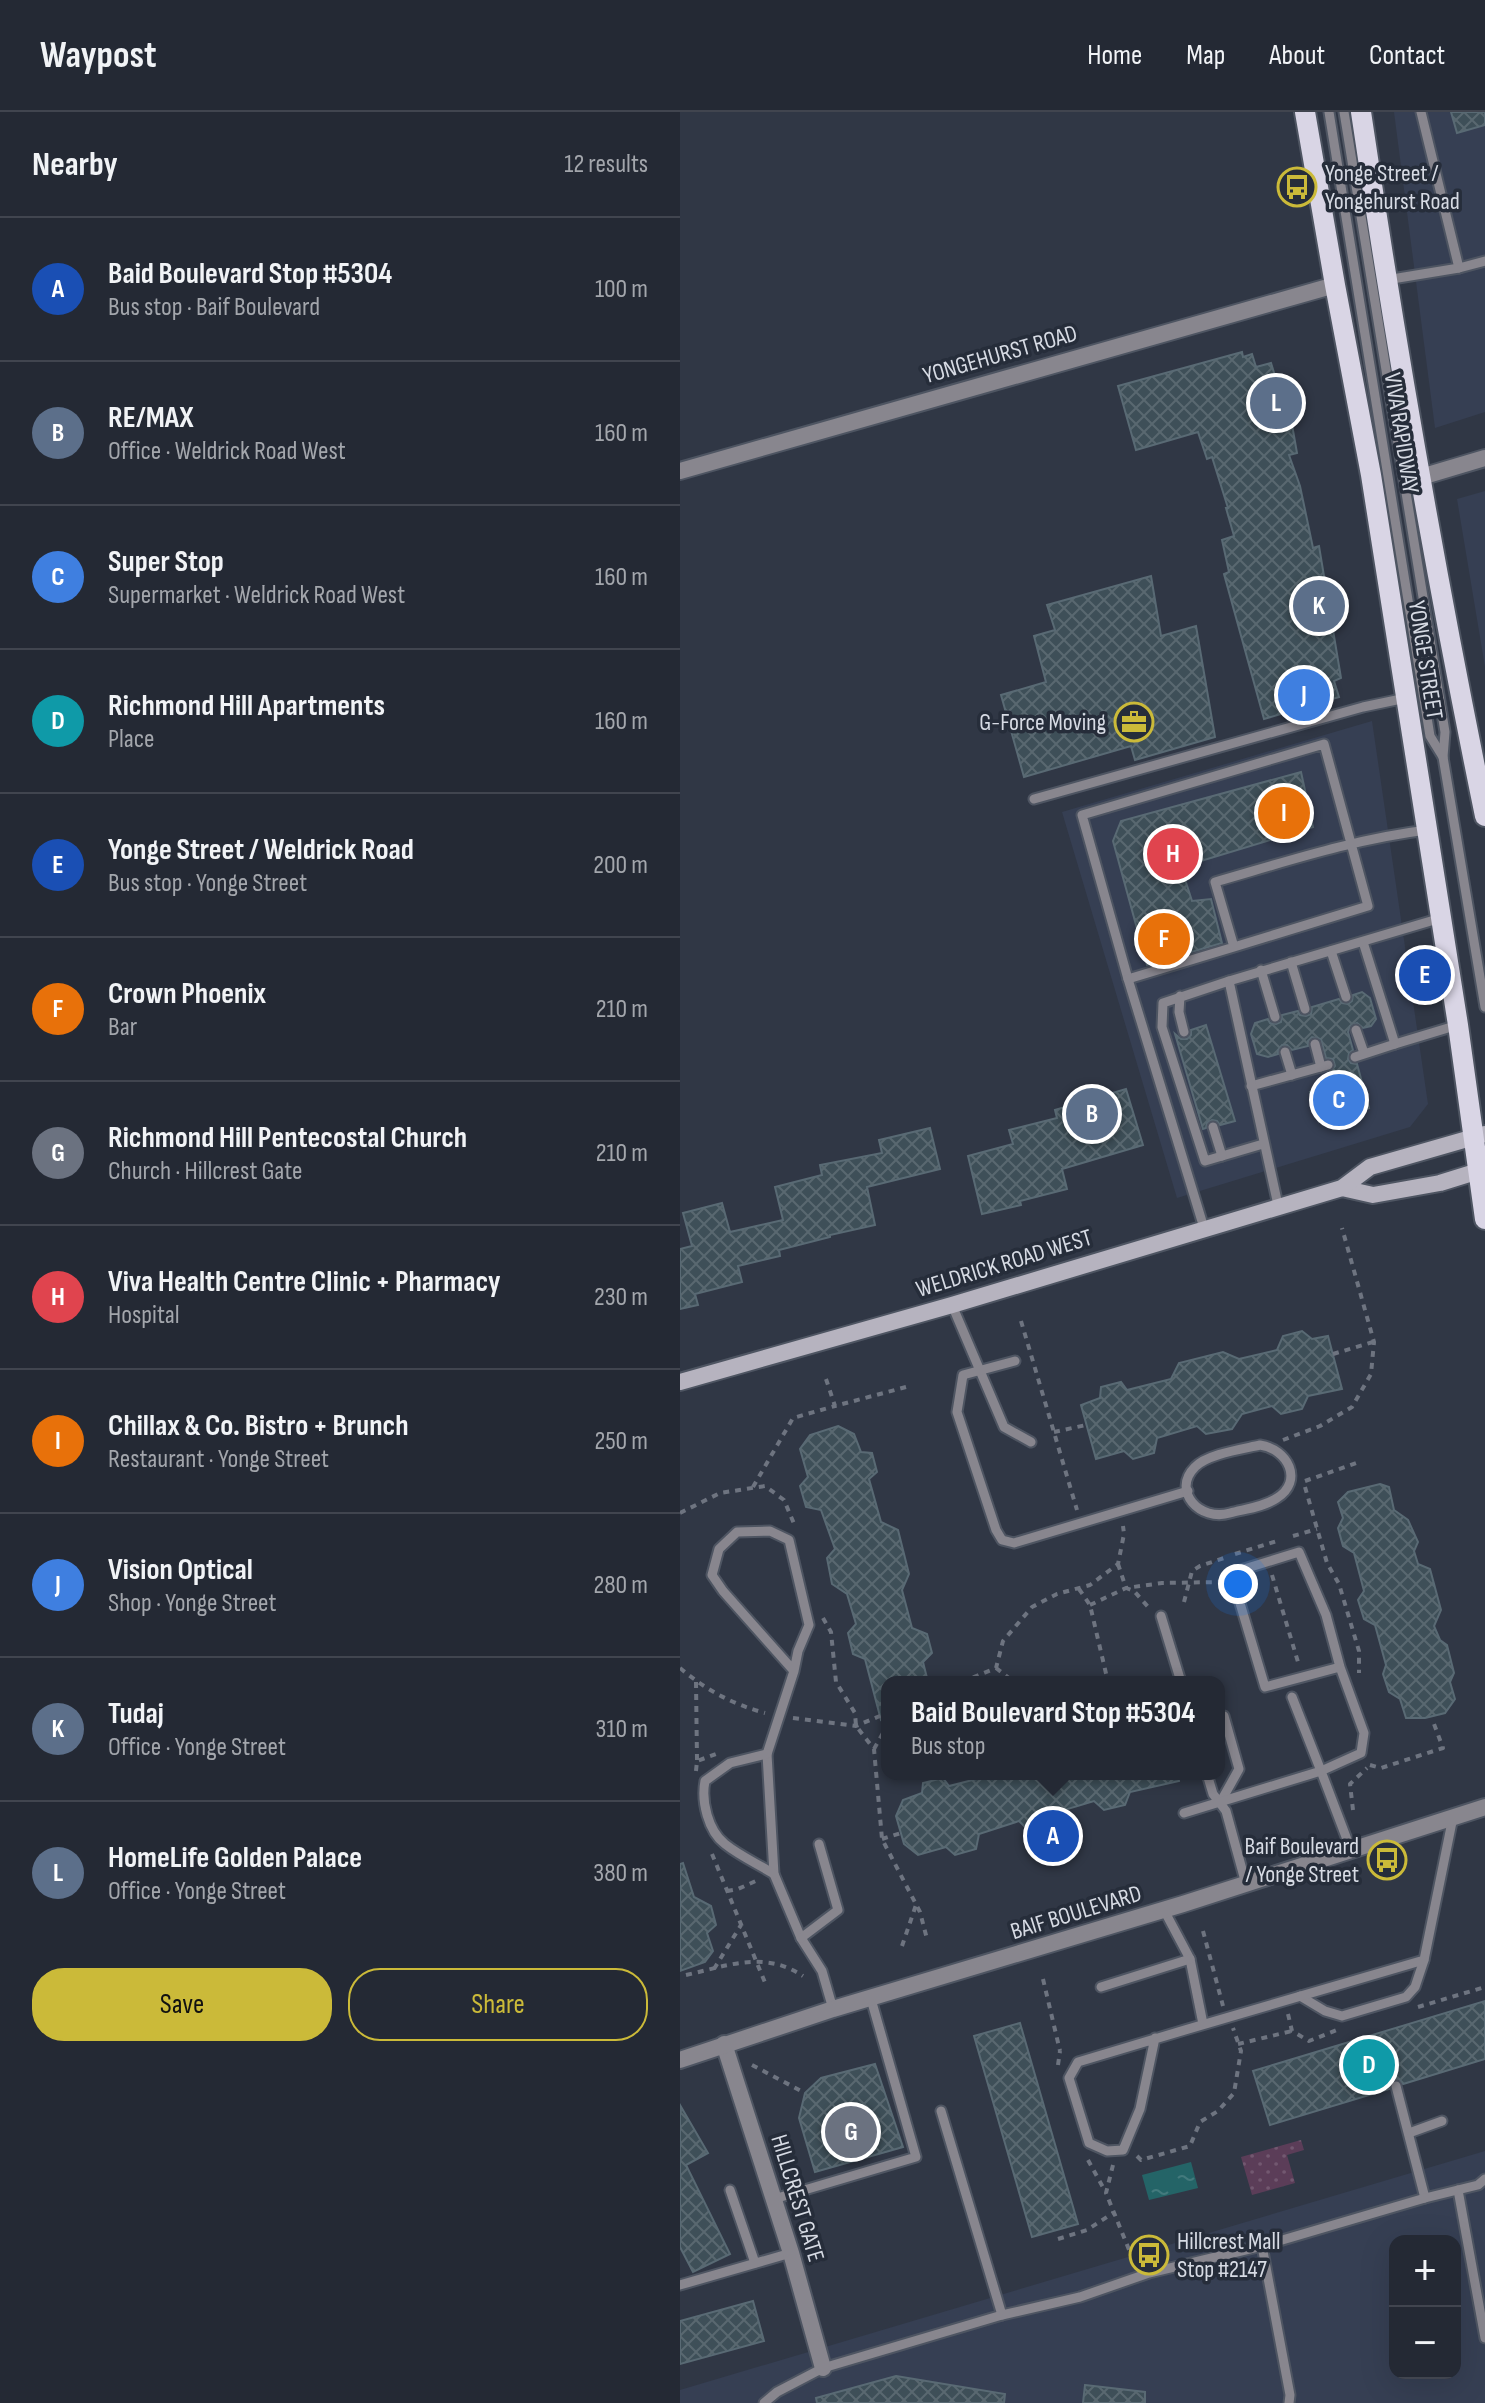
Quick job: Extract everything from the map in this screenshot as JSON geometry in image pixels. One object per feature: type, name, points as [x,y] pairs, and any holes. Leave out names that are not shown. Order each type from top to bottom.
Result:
[{"type":"main road","name":"YONGE STREET","points":[[1305,112],[1371,475],[1458,1025],[1479,1136],[1485,1219]]},
{"type":"main road","name":"YONGE STREET","points":[[1361,112],[1386,281],[1485,816]]},
{"type":"street","name":"YONGEHURST ROAD","points":[[680,471],[1335,285]]},
{"type":"street","points":[[1421,477],[1485,458]]},
{"type":"street","name":"WELDRICK ROAD WEST","points":[[680,1382],[952,1305],[1342,1188],[1370,1167],[1479,1136]]},
{"type":"street","name":"WELDRICK ROAD WEST","points":[[1342,1188],[1373,1195],[1440,1183],[1482,1170]]},
{"type":"street","name":"BAIF BOULEVARD","points":[[680,2060],[833,2009],[1164,1910],[1485,1807]]},
{"type":"street","name":"HILLCREST GATE","points":[[724,2044],[791,2253],[823,2368]]},
{"type":"lane","name":"VIVA RAPIDWAY","points":[[1329,112],[1430,736],[1443,757]]},
{"type":"lane","name":"VIVA RAPIDWAY","points":[[1344,112],[1445,732],[1443,757],[1485,1007]]},
{"type":"lane","points":[[1421,112],[1459,268]]},
{"type":"lane","points":[[1386,281],[1485,261]]},
{"type":"lane","points":[[1034,799],[1363,707],[1406,698]]},
{"type":"lane","points":[[1128,979],[1368,906],[1324,744],[1082,815],[1128,979],[1204,1228]]},
{"type":"lane","points":[[1234,947],[1215,882],[1349,843],[1427,830]]},
{"type":"lane","points":[[1263,1144],[1205,1161],[1162,1027],[1163,1003],[1261,970],[1441,918]]},
{"type":"lane","points":[[1363,942],[1395,1044]]},
{"type":"lane","points":[[1331,951],[1346,997]]},
{"type":"lane","points":[[1291,962],[1305,1009]]},
{"type":"lane","points":[[1261,970],[1275,1017]]},
{"type":"lane","points":[[1229,981],[1278,1205]]},
{"type":"lane","points":[[1180,996],[1179,1012],[1184,1032]]},
{"type":"lane","points":[[1356,1030],[1359,1055],[1458,1025]]},
{"type":"lane","points":[[1251,1086],[1324,1066],[1315,1044]]},
{"type":"lane","points":[[1285,1052],[1292,1075]]},
{"type":"lane","points":[[1213,1127],[1222,1156]]},
{"type":"lane","points":[[952,1305],[1004,1427],[1031,1442]]},
{"type":"lane","points":[[1015,1361],[963,1375],[957,1412],[1002,1540],[1014,1543],[1188,1491]]},
{"type":"lane","points":[[1270,1446],[1278,1450],[1289,1466],[1288,1485],[1276,1499],[1223,1515],[1213,1516],[1196,1508],[1188,1491],[1188,1482],[1197,1464],[1250,1447],[1270,1446]]},
{"type":"lane","points":[[794,1671],[712,1575],[719,1549],[737,1532],[770,1531],[789,1540],[809,1625],[798,1651],[794,1671],[767,1754],[774,1874],[801,1938],[822,1971],[833,2009]]},
{"type":"lane","points":[[1184,1813],[1321,1771],[1361,1753],[1364,1733],[1340,1667],[1326,1615],[1299,1552],[1231,1573],[1265,1687],[1340,1667]]},
{"type":"lane","points":[[1161,1616],[1179,1676]]},
{"type":"lane","points":[[1292,1697],[1351,1850]]},
{"type":"lane","points":[[1220,1803],[1239,1769],[1225,1720]]},
{"type":"lane","points":[[767,1754],[730,1763],[705,1781],[701,1797],[722,1843],[774,1874]]},
{"type":"lane","points":[[1209,1780],[1213,1794],[1226,1811],[1246,1884]]},
{"type":"lane","points":[[1300,1996],[1325,2011],[1342,2016],[1406,1997],[1415,1987],[1424,1960],[1453,1817]]},
{"type":"lane","points":[[801,1938],[838,1910],[819,1844]]},
{"type":"lane","points":[[1164,1910],[1190,1959],[1203,2024]]},
{"type":"lane","points":[[1101,1987],[1190,1959]]},
{"type":"lane","points":[[1155,2038],[1140,2109],[1123,2150],[1107,2151],[1089,2143],[1069,2078],[1078,2062],[1155,2038],[1424,1960]]},
{"type":"lane","points":[[774,2199],[916,2157],[871,1999]]},
{"type":"lane","points":[[1396,2086],[1425,2198]]},
{"type":"lane","points":[[941,2111],[1002,2315]]},
{"type":"lane","points":[[1409,2133],[1442,2121]]},
{"type":"lane","points":[[764,2403],[777,2392],[823,2368],[1002,2315],[1080,2297],[1149,2273],[1262,2246],[1425,2198],[1483,2185]]},
{"type":"lane","points":[[730,2190],[755,2263]]},
{"type":"lane","points":[[1458,2190],[1485,2338]]},
{"type":"lane","points":[[1262,2246],[1289,2403]]},
{"type":"lane","points":[[680,2285],[791,2253]]},
{"type":"path","points":[[1270,1446],[1320,1426],[1352,1407],[1371,1374],[1374,1342],[1342,1228]]},
{"type":"path","points":[[1021,1321],[1081,1522]]},
{"type":"path","points":[[1333,1354],[1374,1342]]},
{"type":"path","points":[[826,1379],[835,1406]]},
{"type":"path","points":[[753,1487],[793,1418],[906,1387]]},
{"type":"path","points":[[1054,1432],[1086,1425]]},
{"type":"path","points":[[1303,1482],[1359,1462]]},
{"type":"path","points":[[1120,1511],[1124,1534],[1118,1564],[1126,1588]]},
{"type":"path","points":[[1268,1561],[1303,1677]]},
{"type":"path","points":[[996,1668],[1003,1641],[1032,1607],[1057,1594],[1090,1585],[1118,1564]]},
{"type":"path","points":[[1090,1605],[1126,1588],[1162,1583],[1234,1582]]},
{"type":"path","points":[[1184,1602],[1189,1583]]},
{"type":"path","points":[[1126,1588],[1134,1591],[1161,1616]]},
{"type":"path","points":[[1079,1589],[1090,1605],[1107,1676]]},
{"type":"path","points":[[977,1676],[996,1668]]},
{"type":"path","points":[[996,1668],[1006,1676]]},
{"type":"path","points":[[696,1682],[697,1761]]},
{"type":"path","points":[[881,1716],[856,1726],[874,1749],[882,1839],[916,1905],[927,1939]]},
{"type":"path","points":[[1370,1765],[1381,1768],[1443,1748],[1434,1724]]},
{"type":"path","points":[[874,1749],[881,1737]]},
{"type":"path","points":[[882,1839],[901,1833]]},
{"type":"path","points":[[727,1891],[774,1874]]},
{"type":"path","points":[[902,1946],[916,1905]]},
{"type":"path","points":[[714,1969],[741,1925]]},
{"type":"path","points":[[1127,2141],[1141,2160],[1190,2146],[1200,2122],[1218,2111],[1234,2093],[1241,2051],[1222,2003],[1203,1931]]},
{"type":"path","points":[[686,1975],[755,1960],[780,1964],[803,1976]]},
{"type":"path","points":[[1043,1979],[1060,2051],[1078,2062]]},
{"type":"path","points":[[1238,2044],[1292,2031]]},
{"type":"path","points":[[752,2065],[805,2093]]},
{"type":"path","points":[[1088,2160],[1106,2193],[1135,2263],[1149,2273]]},
{"type":"path","points":[[1106,2193],[1114,2163]]},
{"type":"path","points":[[1058,2239],[1087,2230],[1114,2213]]},
{"type":"shaded area","points":[[1394,112],[1485,112],[1485,412],[1435,428]]},
{"type":"shaded area","points":[[1485,491],[1485,667],[1457,499]]},
{"type":"shaded area","points":[[1372,721],[1428,1104],[1410,1127],[1177,1198],[1062,812]]},
{"type":"shaded area","points":[[1301,2140],[1304,2150],[1287,2155],[1295,2183],[1252,2195],[1241,2157]]},
{"type":"shaded area","points":[[1485,2151],[1485,2403],[680,2403],[680,2390]]},
{"type":"water","points":[[1191,2162],[1198,2188],[1149,2200],[1142,2175]]},
{"type":"building","points":[[1451,112],[1485,112],[1485,125],[1457,133]]},
{"type":"building","points":[[1242,352],[1243,357],[1252,354],[1256,367],[1271,363],[1276,379],[1281,378],[1282,383],[1290,381],[1297,417],[1291,419],[1297,453],[1289,455],[1300,486],[1313,548],[1319,546],[1341,678],[1334,681],[1339,697],[1264,719],[1224,574],[1229,572],[1222,540],[1234,536],[1212,457],[1207,459],[1198,432],[1136,450],[1118,386]]},
{"type":"building","points":[[1151,576],[1161,636],[1196,626],[1215,737],[1135,760],[1131,746],[1024,777],[1001,695],[1046,682],[1034,636],[1055,630],[1047,605]]},
{"type":"building","points":[[1301,772],[1313,827],[1181,867],[1192,901],[1211,899],[1222,943],[1147,965],[1113,841],[1121,821]]},
{"type":"building","points":[[1362,992],[1370,998],[1376,1019],[1371,1026],[1363,1028],[1357,1023],[1350,1026],[1348,1032],[1353,1050],[1348,1059],[1357,1064],[1369,1108],[1319,1122],[1310,1092],[1333,1084],[1330,1072],[1335,1066],[1333,1059],[1326,1058],[1321,1039],[1312,1037],[1308,1046],[1292,1050],[1282,1045],[1278,1054],[1268,1057],[1257,1054],[1251,1034],[1255,1023],[1268,1019],[1276,1024],[1281,1022],[1282,1015],[1298,1011],[1306,1016],[1311,1014],[1312,1007],[1339,999],[1348,1004],[1353,995]]},
{"type":"building","points":[[1206,1025],[1235,1121],[1220,1125],[1212,1120],[1203,1129],[1175,1034],[1187,1039],[1191,1030]]},
{"type":"building","points":[[1126,1089],[1143,1145],[1062,1169],[1067,1189],[982,1214],[968,1156],[1013,1144],[1009,1130],[1057,1118],[1055,1110]]},
{"type":"building","points":[[930,1128],[940,1169],[867,1187],[875,1225],[779,1250],[780,1256],[738,1266],[742,1282],[695,1294],[698,1305],[680,1309],[680,1249],[692,1246],[683,1213],[722,1203],[730,1232],[783,1220],[775,1187],[822,1175],[820,1165],[882,1153],[879,1140]]},
{"type":"building","points":[[1302,1331],[1312,1339],[1328,1336],[1342,1389],[1308,1396],[1302,1409],[1281,1414],[1272,1406],[1242,1414],[1232,1429],[1206,1434],[1197,1426],[1157,1438],[1154,1453],[1133,1459],[1124,1451],[1096,1459],[1081,1405],[1100,1398],[1101,1387],[1121,1382],[1127,1390],[1171,1379],[1179,1363],[1223,1352],[1239,1359],[1277,1350],[1283,1336]]},
{"type":"building","points":[[838,1426],[854,1434],[861,1452],[872,1453],[877,1472],[869,1479],[881,1522],[898,1530],[909,1574],[902,1590],[912,1628],[927,1634],[932,1653],[923,1662],[926,1676],[881,1676],[881,1720],[865,1659],[853,1654],[848,1633],[856,1624],[847,1594],[832,1584],[827,1558],[835,1549],[821,1510],[806,1507],[800,1486],[808,1477],[800,1449],[810,1435]]},
{"type":"building","points":[[1380,1484],[1389,1487],[1394,1510],[1408,1520],[1418,1542],[1414,1551],[1418,1564],[1430,1569],[1441,1610],[1434,1626],[1440,1640],[1447,1645],[1454,1673],[1450,1682],[1455,1699],[1445,1713],[1425,1718],[1406,1718],[1400,1699],[1389,1692],[1383,1674],[1386,1665],[1375,1625],[1364,1619],[1358,1600],[1364,1591],[1354,1553],[1343,1546],[1338,1528],[1343,1518],[1338,1502],[1348,1492]]},
{"type":"building","points":[[944,1780],[949,1786],[972,1780],[1179,1781],[1130,1792],[1125,1805],[1104,1810],[1094,1801],[1064,1810],[1054,1825],[1027,1829],[1019,1821],[979,1834],[976,1849],[955,1855],[946,1847],[918,1855],[904,1844],[896,1816],[903,1800],[922,1793],[923,1783]]},
{"type":"building","points":[[683,1863],[694,1897],[711,1906],[716,1925],[707,1933],[713,1951],[705,1962],[680,1971],[680,1864]]},
{"type":"building","points":[[1485,2001],[1485,2059],[1403,2084],[1399,2079],[1393,2079],[1389,2089],[1270,2125],[1253,2071]]},
{"type":"building","points":[[1020,2023],[1078,2224],[1032,2237],[974,2036]]},
{"type":"building","points":[[875,2064],[903,2147],[815,2172],[799,2118],[805,2093],[821,2078]]},
{"type":"building","points":[[680,2105],[708,2153],[686,2165],[730,2254],[693,2272],[680,2247]]},
{"type":"building","points":[[753,2301],[764,2341],[680,2364],[680,2321]]},
{"type":"building","points":[[896,2376],[1005,2394],[1004,2403],[817,2403],[816,2398]]},
{"type":"building","points":[[1085,2385],[1145,2392],[1145,2403],[1083,2403]]},
{"type":"place","name":"Yonge Street / Yongehurst Road","points":[[1297,187]]},
{"type":"place","name":"HomeLife Golden Palace","points":[[1276,403]]},
{"type":"place","name":"Tudaj","points":[[1319,606]]},
{"type":"place","name":"Vision Optical","points":[[1304,695]]},
{"type":"place","name":"G-Force Moving","points":[[1134,722]]},
{"type":"place","name":"Chillax & Co. Bistro + Brunch","points":[[1284,813]]},
{"type":"place","name":"Viva Health Centre Clinic + Pharmacy","points":[[1173,854]]},
{"type":"place","name":"Crown Phoenix","points":[[1164,939]]},
{"type":"place","name":"Yonge Street / Weldrick Road","points":[[1425,975]]},
{"type":"place","name":"Super Stop","points":[[1339,1100]]},
{"type":"place","name":"RE/MAX","points":[[1092,1114]]},
{"type":"place","name":"Baid Boulevard Stop #5304","points":[[1053,1836]]},
{"type":"place","name":"Baif Boulevard / Yonge Street","points":[[1387,1860]]},
{"type":"place","name":"Richmond Hill Apartments","points":[[1369,2065]]},
{"type":"place","name":"Richmond Hill Pentecostal Church","points":[[851,2132]]},
{"type":"place","name":"Hillcrest Mall Stop #2147","points":[[1149,2255]]}]
